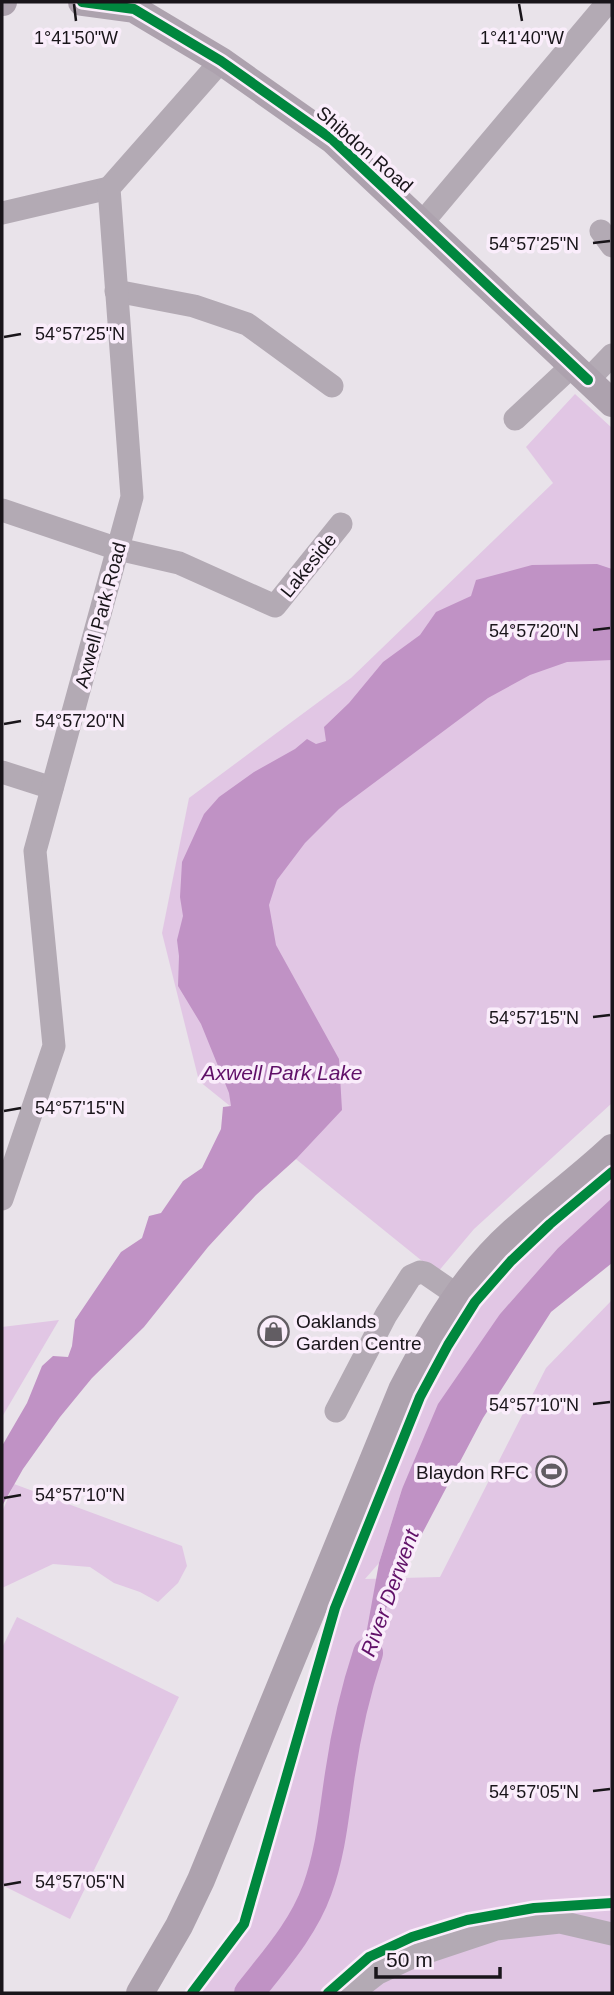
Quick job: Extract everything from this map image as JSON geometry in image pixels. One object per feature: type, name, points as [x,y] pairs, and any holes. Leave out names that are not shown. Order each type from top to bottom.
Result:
[{"type":"main road","name":"Shibdon Road","points":[[82,2],[134,9],[221,61],[333,140],[612,403]]},
{"type":"main road","points":[[140,1993],[179,1926],[201,1880],[402,1390],[427,1341],[457,1295],[512,1233],[612,1148]]},
{"type":"street","points":[[422,223],[608,2]]},
{"type":"street","points":[[2,213],[108,188],[221,61]]},
{"type":"street","name":"Axwell Park Road","points":[[2,1199],[54,1046],[35,851],[132,497],[108,188]]},
{"type":"street","points":[[116,291],[194,306],[247,324],[332,386]]},
{"type":"street","points":[[515,419],[612,355]]},
{"type":"street","points":[[2,510],[118,549]]},
{"type":"street","name":"Lakeside","points":[[118,549],[179,563],[275,606],[341,524]]},
{"type":"street","points":[[2,772],[52,788]]},
{"type":"street","points":[[336,1411],[367,1349],[411,1276],[425,1273],[457,1295]]},
{"type":"street","points":[[352,1993],[378,1973],[412,1957],[496,1929],[560,1922],[612,1934]]},
{"type":"shaded area","points":[[575,394],[612,428],[612,1103],[474,1229],[437,1273],[199,1081],[162,933],[189,798],[351,678],[553,483],[526,447]]},
{"type":"shaded area","points":[[612,1172],[612,1198],[558,1248],[500,1314],[402,1489],[379,1563],[365,1579],[440,1577],[546,1368],[612,1300],[612,1993],[192,1993],[244,1924],[335,1608],[420,1397],[475,1302],[511,1261]]},
{"type":"shaded area","points":[[59,1320],[2,1417],[2,1327]]},
{"type":"shaded area","points":[[14,1484],[182,1546],[187,1566],[178,1583],[158,1602],[114,1583],[90,1567],[53,1564],[2,1588],[2,1512]]},
{"type":"shaded area","points":[[17,1617],[179,1697],[70,1919],[2,1885],[2,1648]]},
{"type":"water","name":"Axwell Park Lake","points":[[597,564],[612,569],[612,660],[567,662],[530,675],[488,698],[339,809],[305,843],[277,880],[269,905],[276,945],[339,1059],[342,1110],[296,1159],[256,1195],[208,1247],[144,1327],[92,1378],[23,1469],[2,1506],[2,1446],[27,1403],[42,1366],[53,1356],[68,1357],[75,1320],[121,1252],[142,1238],[149,1216],[161,1213],[183,1181],[202,1168],[221,1129],[223,1107],[231,1106],[229,1093],[201,1024],[178,986],[177,940],[183,916],[180,897],[182,862],[204,814],[219,797],[307,739],[316,744],[326,741],[324,727],[349,703],[383,662],[420,635],[436,612],[471,596],[476,580],[532,565]]},
{"type":"water","points":[[612,1198],[612,1263],[551,1312],[483,1418],[394,1587],[356,1690],[379,1563],[402,1489],[438,1404],[500,1314],[558,1248]]},
{"type":"waterway","name":"River Derwent","points":[[249,1993],[296,1931],[322,1876],[348,1728],[368,1653]]},
{"type":"cycle path","points":[[82,2],[134,9],[221,61],[333,140],[588,380]]},
{"type":"cycle path","points":[[192,1993],[244,1924],[335,1608],[420,1397],[475,1302],[511,1261],[612,1172]]},
{"type":"cycle path","points":[[328,1993],[369,1957],[412,1937],[467,1920],[534,1908],[612,1903]]},
{"type":"place","name":"Oaklands Garden Centre","points":[[273,1332]]},
{"type":"place","name":"Blaydon RFC","points":[[552,1472]]}]
